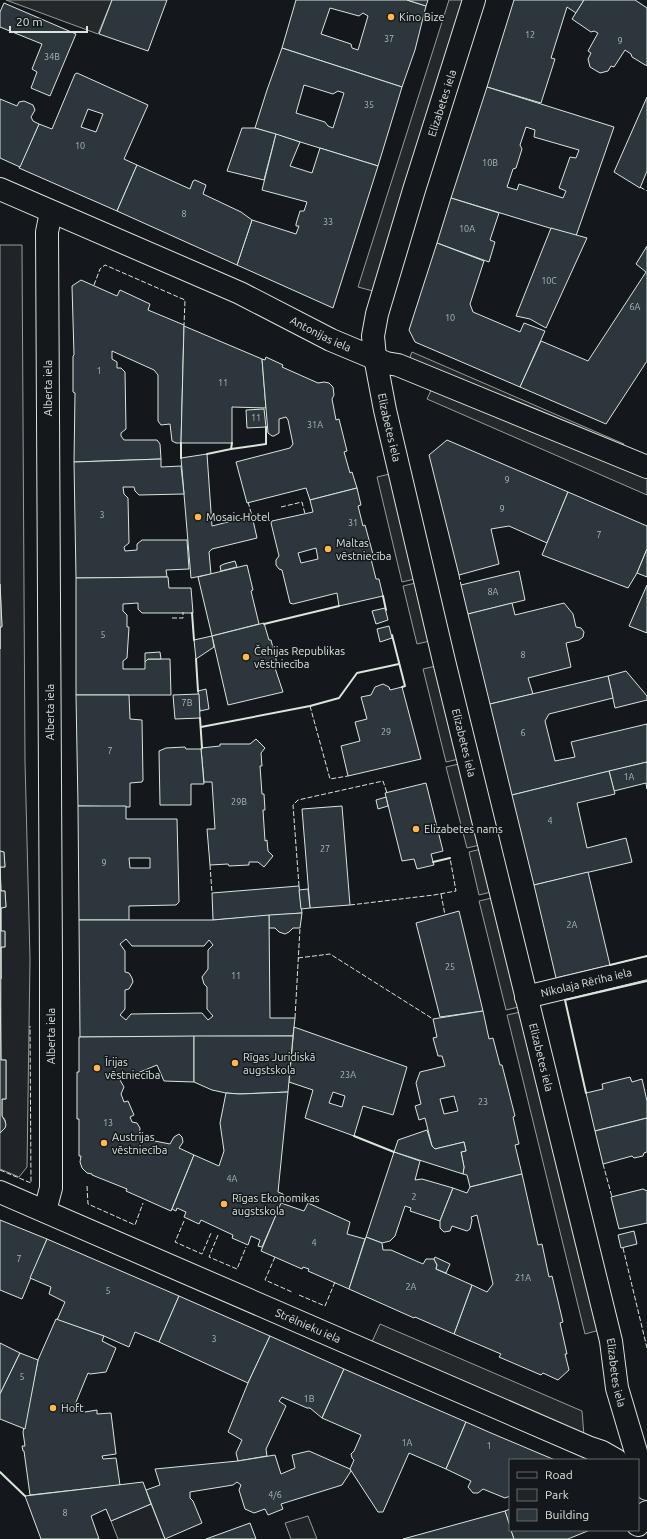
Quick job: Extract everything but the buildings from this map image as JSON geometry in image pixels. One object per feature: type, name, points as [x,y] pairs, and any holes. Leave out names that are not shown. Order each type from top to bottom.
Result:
[{"type":"street","name":"Elizabetes iela","points":[[474,0],[414,190],[377,314],[373,336],[375,357],[385,410],[444,661],[611,1341],[617,1388],[638,1459]]},
{"type":"street","name":"Antonijas iela","points":[[0,189],[226,288],[331,340],[375,357],[386,363],[398,365],[647,467]]},
{"type":"street","name":"Alberta iela","points":[[45,1211],[51,1188],[52,965],[47,232],[51,212]]},
{"type":"street","name":"Nikolaja Rēriha iela","points":[[526,997],[647,968]]},
{"type":"street","name":"Strēlnieku iela","points":[[0,1192],[602,1452],[614,1459]]},
{"type":"street","name":"Elizabetes iela","points":[[639,1462],[647,1489]]},
{"type":"street","points":[[639,1488],[647,1498]]},
{"type":"street","points":[[639,1524],[647,1512]]},
{"type":"green space","points":[[0,245],[22,245],[25,761],[30,959],[27,1167],[19,1177],[0,1169],[0,1133],[4,1129],[6,1122],[2,1116],[2,1099],[6,1099],[6,1060],[1,1060],[1,947],[5,947],[5,932],[1,931],[1,908],[6,907],[5,891],[1,891],[0,867],[5,867],[4,852],[0,851],[0,627],[2,626],[0,584]]},
{"type":"green space","points":[[151,1504],[165,1539],[118,1539],[111,1521]]},
{"type":"green space","points":[[308,1516],[317,1539],[291,1539],[285,1523]]},
{"type":"shaded area","points":[[6,0],[112,0],[98,34]]},
{"type":"shaded area","points":[[449,0],[465,0],[373,291],[358,287]]},
{"type":"shaded area","points":[[412,352],[624,444],[619,454],[408,362]]},
{"type":"shaded area","points":[[434,384],[647,477],[647,495],[427,399]]},
{"type":"shaded area","points":[[394,473],[419,578],[402,582],[377,477]]},
{"type":"shaded area","points":[[420,582],[434,640],[417,644],[403,586]]},
{"type":"shaded area","points":[[440,665],[463,758],[446,762],[423,669]]},
{"type":"shaded area","points":[[463,763],[484,844],[467,848],[446,767]]},
{"type":"shaded area","points":[[485,848],[495,891],[479,895],[469,852]]},
{"type":"shaded area","points":[[496,897],[523,1006],[506,1010],[479,901]]},
{"type":"shaded area","points":[[525,1011],[603,1329],[585,1334],[507,1015]]},
{"type":"shaded area","points":[[380,1324],[582,1411],[584,1436],[370,1346]]},
{"type":"fence","points":[[640,187],[647,191]]},
{"type":"fence","points":[[94,285],[100,269],[105,265],[185,300],[184,325]]},
{"type":"fence","points":[[248,502],[252,516]]},
{"type":"fence","points":[[281,507],[302,502],[305,514]]},
{"type":"fence","points":[[459,575],[461,585]]},
{"type":"fence","points":[[172,618],[183,618],[183,612]]},
{"type":"fence","points":[[310,706],[330,779],[348,776]]},
{"type":"fence","points":[[299,886],[293,805],[298,800],[383,781],[387,793]]},
{"type":"fence","points":[[350,905],[456,891],[450,858]]},
{"type":"fence","points":[[210,865],[212,893]]},
{"type":"fence","points":[[441,894],[445,915]]},
{"type":"fence","points":[[295,1018],[300,928]]},
{"type":"fence","points":[[298,958],[330,954],[433,1019]]},
{"type":"fence","points":[[0,1170],[31,1183],[30,1026]]},
{"type":"fence","points":[[603,1164],[612,1197]]},
{"type":"fence","points":[[87,1186],[88,1204],[135,1225],[143,1203]]},
{"type":"fence","points":[[184,1221],[175,1242],[202,1254],[211,1233]]},
{"type":"fence","points":[[218,1235],[209,1257],[237,1269],[246,1247]]},
{"type":"fence","points":[[623,1248],[647,1348]]},
{"type":"fence","points":[[275,1257],[265,1280],[292,1292]]},
{"type":"fence","points":[[299,1295],[325,1306],[335,1282]]},
{"type":"wall","points":[[232,443],[231,449],[266,444],[266,427]]},
{"type":"wall","points":[[181,443],[181,458]]},
{"type":"wall","points":[[207,454],[231,449]]},
{"type":"wall","points":[[383,596],[386,610]]},
{"type":"wall","points":[[264,624],[339,606]]},
{"type":"wall","points":[[192,613],[194,640]]},
{"type":"wall","points":[[392,635],[405,686],[402,687]]},
{"type":"wall","points":[[196,659],[198,691]]},
{"type":"wall","points":[[201,727],[310,706],[339,698],[357,673],[399,664]]},
{"type":"wall","points":[[200,718],[202,748]]},
{"type":"wall","points":[[433,862],[450,858]]},
{"type":"wall","points":[[610,965],[647,956]]},
{"type":"wall","points":[[586,1093],[565,1000],[647,981]]},
{"type":"wall","points":[[354,1136],[394,1152]]},
{"type":"wall","points":[[0,1472],[25,1496]]},
{"type":"place","name":"Kino Bize","points":[[391,17]]},
{"type":"place","name":"Mosaic Hotel","points":[[198,517]]},
{"type":"place","name":"Maltas vēstniecība","points":[[328,549]]},
{"type":"place","name":"Čehijas Republikas vēstniecība","points":[[246,657]]},
{"type":"place","name":"Elizabetes nams","points":[[416,829]]},
{"type":"place","name":"Rīgas Juridiskā augstskola","points":[[235,1063]]},
{"type":"place","name":"Īrijas vēstniecība","points":[[97,1068]]},
{"type":"place","name":"Austrijas vēstniecība","points":[[104,1143]]},
{"type":"place","name":"Rīgas Ekonomikas augstskola","points":[[224,1204]]},
{"type":"place","name":"Hoft","points":[[53,1408]]}]
